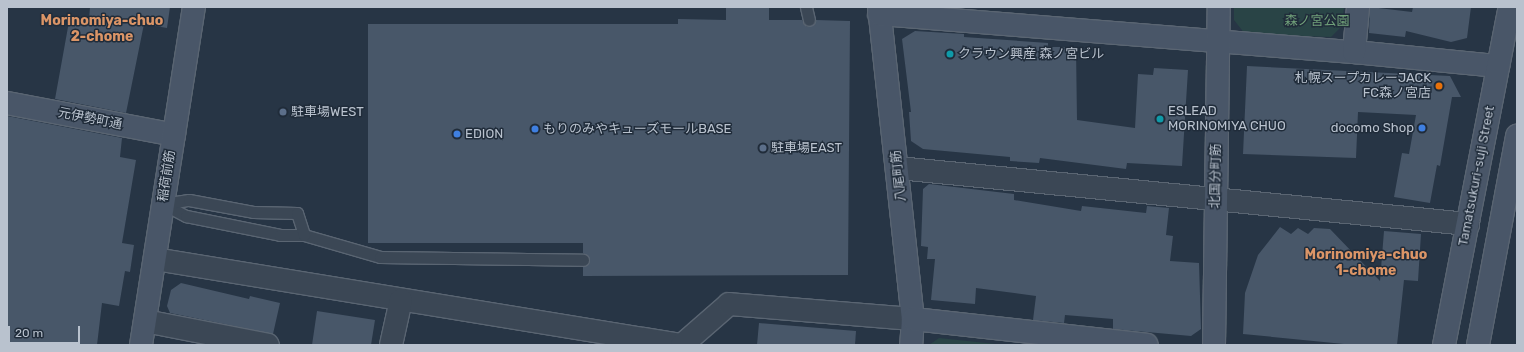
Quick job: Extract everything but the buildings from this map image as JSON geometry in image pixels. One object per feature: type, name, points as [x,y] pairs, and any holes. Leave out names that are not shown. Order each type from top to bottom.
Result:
[{"type":"street","name":"稲荷前筋","points":[[141,345],[194,7]]},
{"type":"street","name":"北国分町筋","points":[[1214,345],[1219,7]]},
{"type":"street","points":[[1354,52],[1358,7]]},
{"type":"street","name":"Tamatsukuri-suji Street","points":[[1444,345],[1510,7]]},
{"type":"street","points":[[879,10],[1218,43],[1354,52],[1498,66]]},
{"type":"street","name":"八尾町筋","points":[[879,10],[898,168],[913,319],[911,345]]},
{"type":"street","name":"元伊勢町通","points":[[7,103],[174,135]]},
{"type":"street","points":[[1478,345],[1517,136]]},
{"type":"street","points":[[898,168],[1468,224]]},
{"type":"street","points":[[154,259],[681,345],[729,304],[913,319],[1147,345]]},
{"type":"street","points":[[391,345],[401,300]]},
{"type":"street","points":[[145,321],[268,345]]},
{"type":"lane","points":[[806,7],[809,20]]},
{"type":"lane","points":[[163,204],[189,200],[253,212],[297,213],[304,236]]},
{"type":"lane","points":[[163,204],[186,216],[280,235],[304,236],[380,257],[583,260]]},
{"type":"green space","name":"森ノ宮公園","points":[[1234,7],[1344,7],[1342,26],[1331,37],[1245,34],[1234,20]]},
{"type":"green space","points":[[939,338],[1005,345],[929,345]]},
{"type":"place","name":"クラウン興産 森ノ宮ビル","points":[[950,54]]},
{"type":"place","name":"札幌スープカレーJACK FC森ノ宮店","points":[[1439,86]]},
{"type":"place","name":"駐車場WEST","points":[[283,112]]},
{"type":"place","name":"ESLEAD MORINOMIYA CHUO","points":[[1160,119]]},
{"type":"place","name":"docomo Shop","points":[[1422,128]]},
{"type":"place","name":"もりのみやキューズモールBASE","points":[[535,129]]},
{"type":"place","name":"EDION","points":[[457,134]]},
{"type":"place","name":"駐車場EAST","points":[[763,148]]},
{"type":"district","name":"Morinomiya-chuo 2-chome","points":[[102,30]]},
{"type":"district","name":"Morinomiya-chuo 1-chome","points":[[1366,264]]}]
